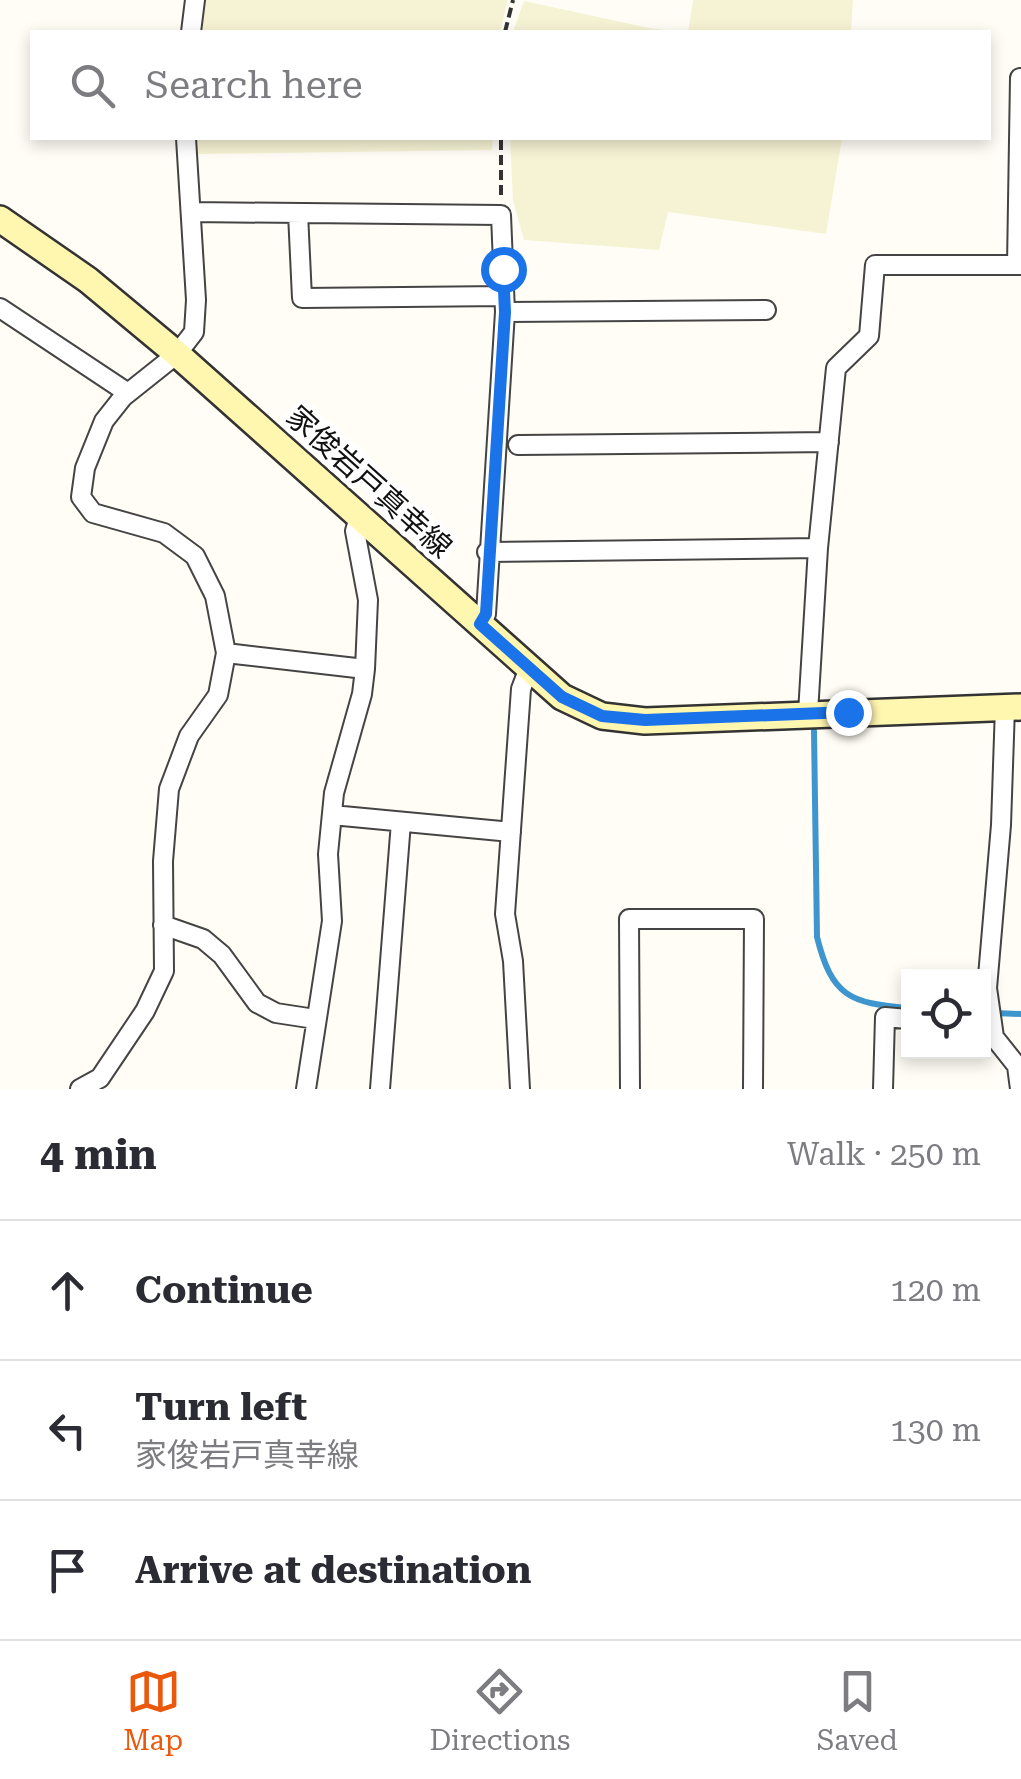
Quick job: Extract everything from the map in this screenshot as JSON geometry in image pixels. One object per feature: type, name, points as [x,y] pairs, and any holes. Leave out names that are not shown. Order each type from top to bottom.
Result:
[{"type":"main road","name":"家俊岩戸真幸線","points":[[0,219],[88,280],[178,354],[562,697],[602,716],[645,720],[1013,707]]},
{"type":"street","points":[[191,30],[195,0]]},
{"type":"street","points":[[808,713],[818,548],[836,368],[869,336],[876,265],[1019,265],[1020,78]]},
{"type":"street","points":[[80,1089],[100,1078],[145,1011],[164,972],[163,861],[170,790],[189,736],[218,695],[226,653],[215,596],[195,556],[164,533],[93,513],[81,496],[85,468],[104,422],[128,393],[178,354],[194,332],[196,300],[186,140]]},
{"type":"street","points":[[191,212],[500,215],[505,304],[486,614],[480,624]]},
{"type":"street","points":[[298,213],[302,298],[766,310]]},
{"type":"street","points":[[0,308],[128,393]]},
{"type":"street","points":[[518,445],[829,442]]},
{"type":"street","points":[[306,1089],[332,921],[328,854],[334,793],[362,694],[365,669],[368,600],[356,530],[360,516]]},
{"type":"street","points":[[488,552],[818,548]]},
{"type":"street","points":[[226,653],[365,669]]},
{"type":"street","points":[[520,1089],[513,961],[505,914],[521,690],[529,668]]},
{"type":"street","points":[[989,969],[1013,707]]},
{"type":"street","points":[[332,815],[510,832]]},
{"type":"street","points":[[380,1089],[401,822]]},
{"type":"street","points":[[630,1089],[628,919],[754,919],[753,1089]]},
{"type":"street","points":[[163,925],[204,939],[257,1002],[276,1013],[315,1019]]},
{"type":"street","points":[[883,1089],[886,1017],[901,1018]]},
{"type":"street","points":[[991,1029],[1017,1066],[1020,1089]]},
{"type":"path","points":[[506,30],[513,0]]},
{"type":"path","points":[[500,215],[501,140]]},
{"type":"shaded area","points":[[203,0],[508,0],[500,30],[199,30]]},
{"type":"shaded area","points":[[693,0],[853,0],[851,30],[688,30]]},
{"type":"shaded area","points":[[524,1],[664,30],[514,30]]},
{"type":"shaded area","points":[[197,140],[493,140],[492,150],[198,154]]},
{"type":"shaded area","points":[[510,140],[842,140],[826,234],[668,212],[659,250],[524,240],[513,201]]},
{"type":"waterway","points":[[814,731],[817,937],[823,957],[829,973],[846,993],[871,1003],[901,1007]]},
{"type":"waterway","points":[[995,1013],[1021,1014]]},
{"type":"route","points":[[503,269],[505,312],[486,614],[480,624],[562,697],[602,716],[645,720],[848,712]]}]
